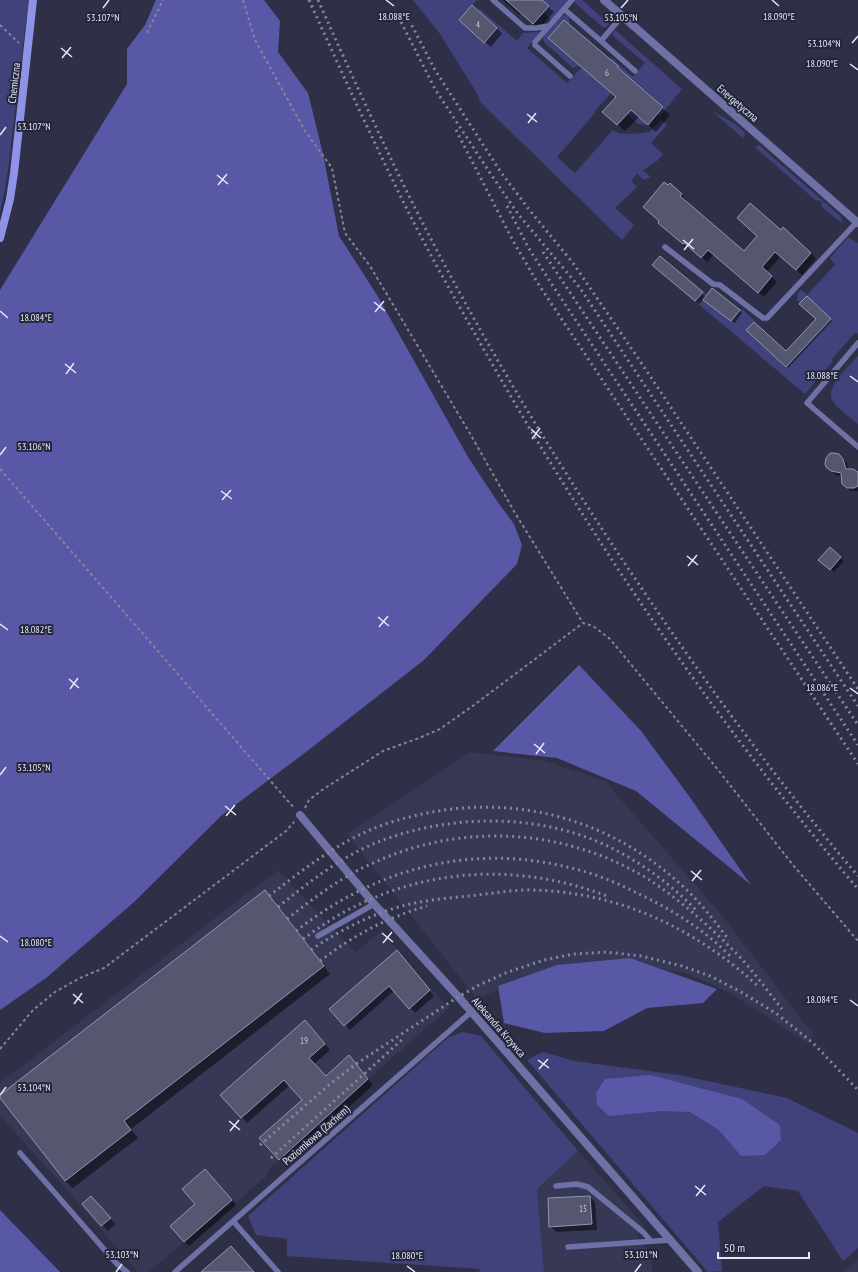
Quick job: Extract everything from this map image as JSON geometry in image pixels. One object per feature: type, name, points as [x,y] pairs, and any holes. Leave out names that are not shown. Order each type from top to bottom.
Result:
[{"type":"street","name":"Chemiczna","points":[[0,238],[10,199],[14,173],[33,0]]},
{"type":"street","name":"Energetyczna","points":[[604,0],[857,222]]},
{"type":"street","name":"Aleksandra Krzywca","points":[[300,815],[374,904],[471,1012],[698,1272]]},
{"type":"lane","points":[[493,0],[525,28],[549,26]]},
{"type":"lane","points":[[570,76],[535,45],[535,42],[572,0]]},
{"type":"lane","points":[[564,9],[635,71]]},
{"type":"lane","points":[[601,41],[622,16]]},
{"type":"lane","points":[[666,247],[713,284],[720,285],[763,318],[767,318],[857,222]]},
{"type":"lane","points":[[858,343],[807,403],[858,447]]},
{"type":"lane","points":[[318,936],[374,904]]},
{"type":"lane","name":"Poziomkowa (Zachem)","points":[[175,1272],[471,1012]]},
{"type":"lane","points":[[20,1153],[117,1264],[127,1272]]},
{"type":"lane","points":[[556,1186],[577,1184],[588,1187],[643,1232],[651,1241]]},
{"type":"lane","points":[[233,1221],[278,1272]]},
{"type":"lane","points":[[568,1247],[670,1240]]},
{"type":"path","points":[[147,34],[163,0]]},
{"type":"path","points":[[243,0],[255,40],[305,131],[332,168],[345,233],[370,266],[472,437],[515,513],[584,623],[593,626],[610,639],[715,766],[793,865],[858,940]]},
{"type":"path","points":[[0,25],[28,52]]},
{"type":"path","points":[[0,469],[300,815]]},
{"type":"path","points":[[0,1049],[33,1010],[55,992],[80,978],[104,968],[286,831],[300,815],[309,800],[322,790],[383,752],[440,729],[584,623]]},
{"type":"shaded area","points":[[0,0],[29,0],[8,170],[0,212]]},
{"type":"shaded area","points":[[156,0],[264,0],[280,21],[278,52],[308,93],[323,154],[339,236],[377,295],[468,457],[514,524],[522,545],[517,564],[424,660],[222,815],[133,903],[46,978],[0,1010],[0,290],[127,84],[127,49],[145,25]]},
{"type":"shaded area","points":[[413,0],[477,0],[459,20],[484,42],[497,28],[478,11],[480,9],[517,41],[523,33],[539,32],[527,48],[567,83],[579,70],[583,68],[611,93],[557,157],[575,173],[613,130],[626,134],[636,134],[650,132],[661,120],[667,125],[651,143],[663,154],[657,161],[643,170],[651,177],[644,180],[637,174],[631,181],[637,187],[615,208],[634,225],[622,240],[480,102],[478,95],[440,34]]},
{"type":"shaded area","points":[[542,0],[569,0],[552,20],[544,13],[549,6]]},
{"type":"shaded area","points":[[575,0],[582,0],[609,24],[604,28],[575,3]]},
{"type":"shaded area","points":[[561,16],[568,16],[570,22],[569,24],[564,20],[548,38],[580,66],[573,68],[544,42],[543,39]]},
{"type":"shaded area","points":[[615,30],[682,89],[660,116],[657,114],[663,107],[611,60],[612,58],[633,77],[645,63],[612,35]]},
{"type":"shaded area","points":[[626,106],[648,125],[638,124],[623,110]]},
{"type":"shaded area","points":[[712,111],[740,128],[745,135],[743,138]]},
{"type":"shaded area","points":[[759,145],[839,215],[843,224],[823,208],[821,205],[822,202],[814,199],[755,147]]},
{"type":"shaded area","points":[[848,237],[858,243],[858,333],[855,333],[832,359],[833,361],[805,394],[695,301],[703,292],[706,295],[703,300],[731,321],[742,309],[755,321],[746,330],[786,367],[831,319],[802,301],[799,303],[797,299],[798,293],[801,290],[807,295],[835,265],[830,258]]},
{"type":"shaded area","points":[[858,356],[858,424],[839,409],[834,403],[831,397],[831,391],[838,378]]},
{"type":"shaded area","points":[[579,665],[641,731],[689,796],[751,885],[636,791],[557,758],[493,751]]},
{"type":"shaded area","points":[[470,752],[545,761],[605,781],[724,918],[814,1036],[806,1042],[730,993],[688,974],[629,962],[524,978],[477,999],[347,834]]},
{"type":"shaded area","points":[[278,870],[355,953],[381,931],[411,967],[449,1008],[269,1169],[267,1175],[237,1202],[232,1200],[149,1272],[138,1272],[0,1116],[0,1083]]},
{"type":"shaded area","points":[[630,958],[717,989],[703,1003],[647,1008],[604,1031],[545,1033],[504,1023],[498,986],[557,965]]},
{"type":"shaded area","points":[[463,1032],[481,1036],[578,1151],[537,1189],[544,1272],[480,1272],[479,1269],[287,1256],[287,1239],[256,1235],[248,1216],[449,1037]]},
{"type":"shaded area","points":[[543,1052],[574,1061],[679,1075],[787,1098],[858,1133],[858,1248],[843,1261],[798,1191],[764,1186],[718,1222],[722,1271],[708,1272],[527,1060]]},
{"type":"shaded area","points":[[650,1075],[742,1099],[780,1125],[781,1140],[765,1155],[741,1156],[719,1130],[690,1112],[662,1111],[609,1116],[597,1105],[596,1093],[605,1079]]},
{"type":"shaded area","points":[[578,1151],[644,1226],[637,1237],[651,1254],[652,1272],[544,1272],[537,1189]]},
{"type":"shaded area","points":[[0,1210],[60,1272],[0,1272]]},
{"type":"shaded area","points":[[858,1260],[858,1272],[842,1272]]},
{"type":"building","points":[[506,0],[542,0],[549,6],[533,24]]},
{"type":"building","points":[[472,5],[497,28],[484,43],[459,20]]},
{"type":"building","points":[[564,20],[663,107],[648,125],[631,110],[617,125],[602,112],[616,97],[548,38]]},
{"type":"building","points":[[664,182],[668,185],[670,183],[682,194],[680,196],[744,251],[757,236],[737,218],[750,203],[781,230],[783,227],[811,253],[796,270],[775,252],[762,267],[772,276],[758,293],[708,250],[701,258],[658,223],[659,221],[643,207]]},
{"type":"building","points":[[660,256],[703,292],[695,301],[652,265]]},
{"type":"building","points":[[712,288],[740,310],[731,321],[703,300]]},
{"type":"building","points":[[807,296],[831,319],[786,367],[746,330],[754,322],[786,351],[816,319],[799,304]]},
{"type":"building","points":[[830,453],[839,454],[843,459],[846,469],[853,469],[858,472],[858,486],[854,488],[847,488],[842,484],[841,473],[831,471],[826,467],[826,458]]},
{"type":"building","points":[[830,547],[841,557],[830,570],[818,560]]},
{"type":"building","points":[[265,890],[324,966],[124,1121],[131,1130],[65,1181],[0,1098],[0,1095]]},
{"type":"building","points":[[397,950],[430,990],[409,1009],[389,986],[344,1026],[329,1009]]},
{"type":"building","points":[[305,1020],[325,1044],[309,1058],[326,1076],[349,1055],[368,1079],[279,1160],[259,1138],[302,1100],[284,1080],[241,1118],[220,1095]]},
{"type":"building","points":[[205,1169],[232,1200],[184,1242],[170,1226],[195,1204],[182,1189]]},
{"type":"building","points":[[91,1196],[111,1218],[101,1226],[82,1204]]},
{"type":"building","points":[[590,1196],[592,1224],[549,1227],[548,1198]]},
{"type":"building","points":[[231,1246],[254,1272],[201,1272]]},
{"type":"railway","points":[[309,0],[375,144],[420,234],[491,362],[574,500],[617,568],[709,700],[757,764],[858,889]]},
{"type":"railway","points":[[318,0],[405,188],[457,288],[542,435],[634,577],[714,692],[770,767],[858,876]]},
{"type":"railway","points":[[409,20],[435,70],[500,171],[531,212],[573,263],[858,689]]},
{"type":"railway","points":[[401,22],[435,89],[488,170],[518,214],[580,288],[858,706]]},
{"type":"railway","points":[[456,130],[512,239],[537,282],[858,764]]},
{"type":"railway","points":[[507,206],[528,247],[551,283],[858,745]]},
{"type":"railway","points":[[543,252],[858,725]]},
{"type":"railway","points":[[269,896],[330,851],[356,836],[389,823],[422,814],[456,809],[491,807],[524,810],[557,816],[589,827],[620,841],[649,859],[691,894],[729,940]]},
{"type":"railway","points":[[278,907],[335,864],[373,844],[424,828],[478,821],[505,821],[558,829],[599,842],[645,867],[673,888],[698,912]]},
{"type":"railway","points":[[287,919],[339,881],[373,863],[407,850],[441,841],[477,837],[512,836],[548,841],[582,849],[616,862],[660,887],[693,913],[734,951],[782,1009]]},
{"type":"railway","points":[[296,931],[327,909],[360,891],[394,876],[428,866],[464,860],[500,858],[537,861],[591,873],[614,882],[650,899],[687,920],[710,937],[731,957]]},
{"type":"railway","points":[[303,939],[340,914],[377,896],[409,885],[442,878],[475,875],[508,875],[541,878],[574,885],[607,896]]},
{"type":"railway","points":[[311,950],[356,923],[380,913],[406,905],[437,899],[514,891],[529,890],[562,892],[593,897],[624,906],[653,917],[708,947],[759,987]]},
{"type":"railway","points":[[320,961],[345,943],[371,928],[398,916],[427,906]]},
{"type":"railway","points":[[260,1145],[329,1085],[356,1064],[458,997],[479,985],[508,972],[544,960],[574,954],[606,952],[641,956],[682,966],[710,976],[741,992],[777,1014],[813,1043],[858,1090]]},
{"type":"railway","points":[[271,1158],[404,1038]]}]
